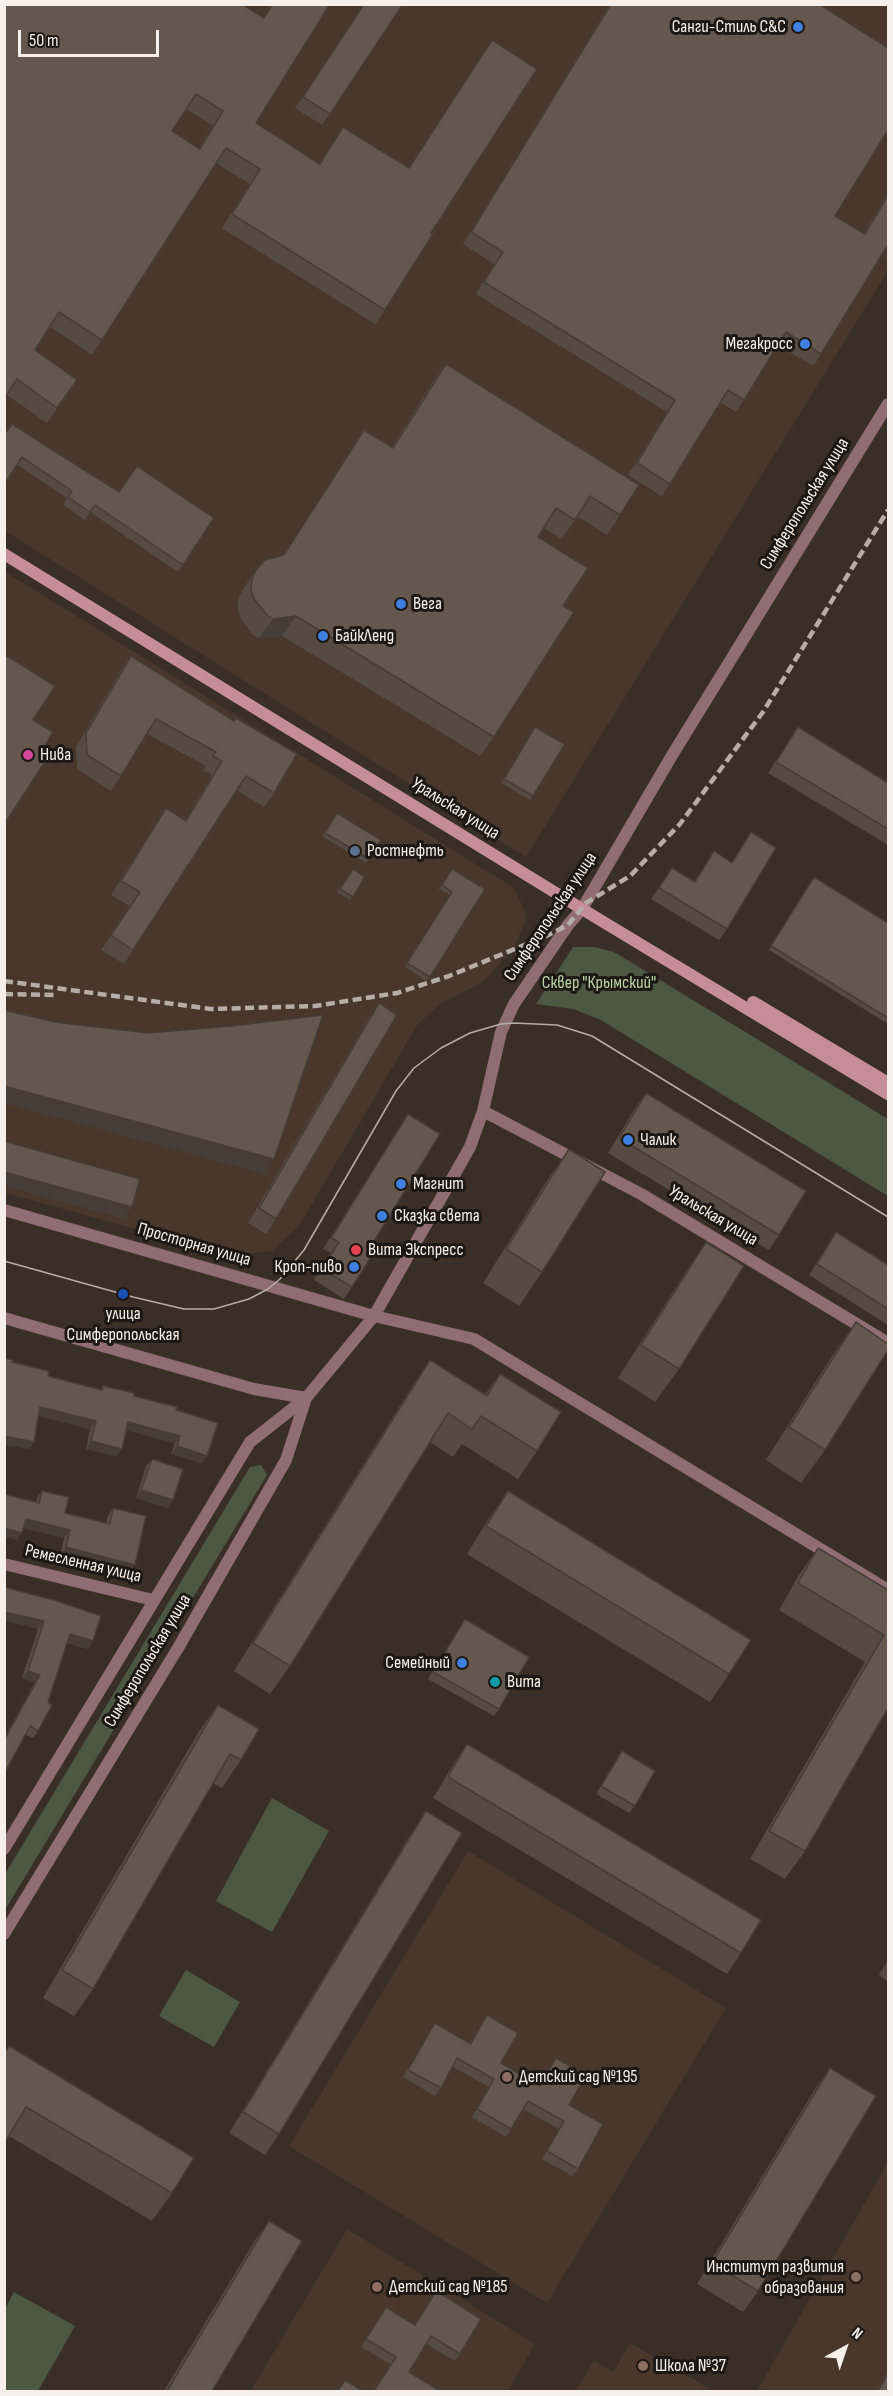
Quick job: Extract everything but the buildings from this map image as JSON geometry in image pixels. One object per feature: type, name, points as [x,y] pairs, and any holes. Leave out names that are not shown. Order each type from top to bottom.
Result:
[{"type":"main road","name":"Уральская улица","points":[[4,545],[888,1094]]},
{"type":"main road","name":"Уральская улица","points":[[4,554],[584,906],[888,1083]]},
{"type":"street","name":"Симферопольская улица","points":[[4,1849],[249,1442],[306,1398],[374,1316],[470,1147],[483,1111],[501,1032],[514,1004],[568,925],[584,906],[671,757],[888,404]]},
{"type":"street","name":"Уральская улица","points":[[483,1111],[641,1194],[888,1343]]},
{"type":"street","name":"Просторная улица","points":[[4,1210],[374,1316],[474,1339],[888,1590]]},
{"type":"street","points":[[4,1318],[254,1389],[306,1398]]},
{"type":"street","name":"Симферопольская улица","points":[[4,1934],[178,1648],[286,1460],[306,1398]]},
{"type":"street","name":"Ремесленная улица","points":[[4,1564],[153,1600]]},
{"type":"shaded area","points":[[4,5],[888,5],[888,271],[526,857],[5,531]]},
{"type":"shaded area","points":[[4,571],[514,888],[527,917],[514,948],[483,982],[440,1004],[418,1024],[299,1226],[272,1251],[233,1256],[5,1193]]},
{"type":"shaded area","name":"Детский сад №195","points":[[468,1851],[726,2008],[547,2303],[289,2146]]},
{"type":"shaded area","name":"Институт развития образования","points":[[888,2162],[888,2391],[757,2391]]},
{"type":"shaded area","name":"Детский сад №185","points":[[347,2229],[535,2344],[508,2391],[250,2392]]},
{"type":"shaded area","name":"Школа №37","points":[[630,2343],[714,2391],[575,2391],[594,2361],[613,2372]]},
{"type":"green space","name":"Сквер \"Крымский\"","points":[[573,947],[594,947],[614,952],[888,1119],[888,1196],[601,1020],[573,1009],[536,1004]]},
{"type":"green space","points":[[261,1465],[267,1475],[5,1910],[5,1874],[250,1467]]},
{"type":"green space","points":[[272,1798],[329,1831],[272,1932],[216,1901]]},
{"type":"green space","points":[[186,1970],[240,2002],[214,2047],[159,2016]]},
{"type":"green space","points":[[14,2292],[75,2326],[38,2391],[5,2391],[5,2309]]},
{"type":"tram line","points":[[4,1261],[184,1309],[214,1309],[249,1299],[268,1289],[280,1279],[304,1250],[396,1091],[414,1068],[441,1048],[470,1033],[501,1024],[514,1023],[557,1025],[592,1036],[888,1217]]},
{"type":"railway","points":[[4,981],[211,1009],[315,1006],[397,993],[449,976],[568,925],[586,903],[630,876],[680,824],[763,712],[888,510]]},
{"type":"railway","points":[[4,994],[55,995]]},
{"type":"place","name":"Санги-Стиль C&C","points":[[798,27]]},
{"type":"place","name":"Мегакросс","points":[[805,344]]},
{"type":"place","name":"Вега","points":[[401,604]]},
{"type":"place","name":"БайкЛенд","points":[[323,636]]},
{"type":"place","name":"Нива","points":[[28,755]]},
{"type":"place","name":"Ростнефть","points":[[355,851]]},
{"type":"place","name":"Чалик","points":[[628,1140]]},
{"type":"place","name":"Магнит","points":[[401,1184]]},
{"type":"place","name":"Сказка света","points":[[382,1216]]},
{"type":"place","name":"Вита Экспресс","points":[[356,1250]]},
{"type":"place","name":"Кроп-пиво","points":[[354,1267]]},
{"type":"place","name":"улица Симферопольская","points":[[123,1294]]},
{"type":"place","name":"Семейный","points":[[462,1663]]},
{"type":"place","name":"Вита","points":[[495,1682]]},
{"type":"place","name":"Детский сад №195","points":[[507,2077]]},
{"type":"place","name":"Институт развития образования","points":[[856,2277]]},
{"type":"place","name":"Детский сад №185","points":[[377,2287]]},
{"type":"place","name":"Школа №37","points":[[643,2366]]}]
